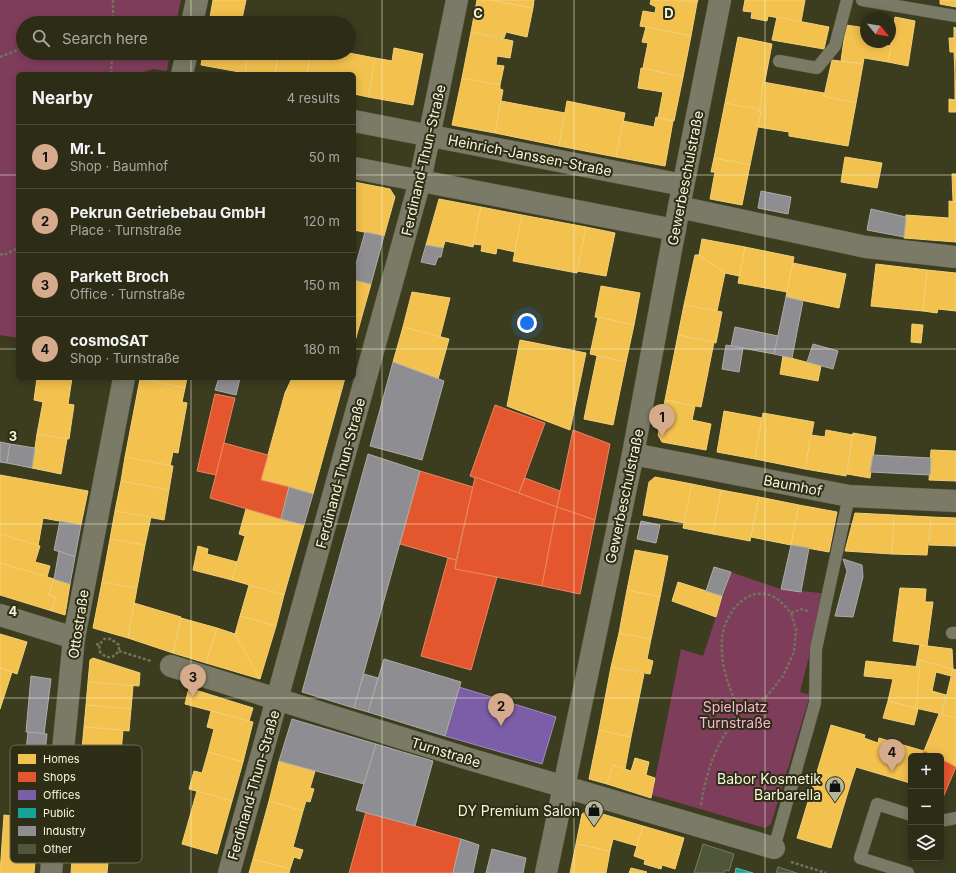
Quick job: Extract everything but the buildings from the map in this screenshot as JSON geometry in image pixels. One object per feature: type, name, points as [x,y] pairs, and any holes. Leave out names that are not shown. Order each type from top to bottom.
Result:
[{"type":"street","points":[[194,16],[197,0]]},
{"type":"street","name":"Ferdinand-Thun-Straße","points":[[229,873],[420,181],[431,136],[457,0]]},
{"type":"street","name":"Gewerbeschulstraße","points":[[546,873],[633,454],[683,185],[720,0]]},
{"type":"street","points":[[182,72],[185,60]]},
{"type":"street","name":"Heinrich-Janssen-Straße","points":[[356,121],[683,185]]},
{"type":"street","points":[[356,168],[675,230]]},
{"type":"street","points":[[679,207],[866,247],[956,257]]},
{"type":"street","name":"Ottostraße","points":[[64,745],[74,638],[124,380]]},
{"type":"street","name":"Baumhof","points":[[633,454],[849,496],[956,501]]},
{"type":"street","points":[[0,615],[74,638]]},
{"type":"street","name":"Turnstraße","points":[[170,666],[277,701],[563,787],[774,848]]},
{"type":"street","name":"Ottostraße","points":[[51,873],[52,863]]},
{"type":"lane","points":[[779,61],[817,68],[835,46],[847,0]]},
{"type":"lane","points":[[862,0],[956,16]]},
{"type":"lane","points":[[774,848],[815,703],[816,649],[849,496]]},
{"type":"lane","points":[[908,814],[877,804],[860,858],[908,873]]},
{"type":"lane","points":[[944,820],[956,818]]},
{"type":"path","points":[[113,0],[113,16]]},
{"type":"path","points":[[0,57],[16,51]]},
{"type":"path","points":[[111,72],[112,60]]},
{"type":"path","points":[[0,254],[4,254],[16,249]]},
{"type":"path","points":[[698,826],[704,784],[714,753],[725,731],[740,713],[767,696],[783,676],[794,652],[796,630],[791,613],[781,601],[765,594],[746,597],[728,616],[722,640],[724,675],[740,713]]},
{"type":"path","points":[[791,613],[802,609]]},
{"type":"path","points":[[74,638],[99,644]]},
{"type":"path","points":[[111,638],[119,645],[119,651],[115,656],[109,658],[100,652],[99,644],[104,639],[111,638]]},
{"type":"path","points":[[119,651],[170,666]]},
{"type":"path","points":[[774,848],[772,855],[826,873]]},
{"type":"green space","points":[[0,0],[181,0],[178,16],[16,16],[16,60],[169,60],[167,71],[153,69],[144,72],[16,72],[16,338],[0,335]]},
{"type":"green space","name":"Spielplatz Turnstraße","points":[[731,572],[780,589],[821,593],[821,609],[800,692],[810,695],[771,824],[765,828],[652,795],[681,649],[703,656]]},
{"type":"place","name":"Mr. L","points":[[662,437]]},
{"type":"place","name":"Parkett Broch","points":[[193,697]]},
{"type":"place","name":"Pekrun Getriebebau GmbH","points":[[501,726]]},
{"type":"place","name":"cosmoSAT","points":[[892,772]]},
{"type":"place","name":"Babor Kosmetik Barbarella","points":[[835,803]]},
{"type":"place","name":"DY Premium Salon","points":[[594,827]]}]
